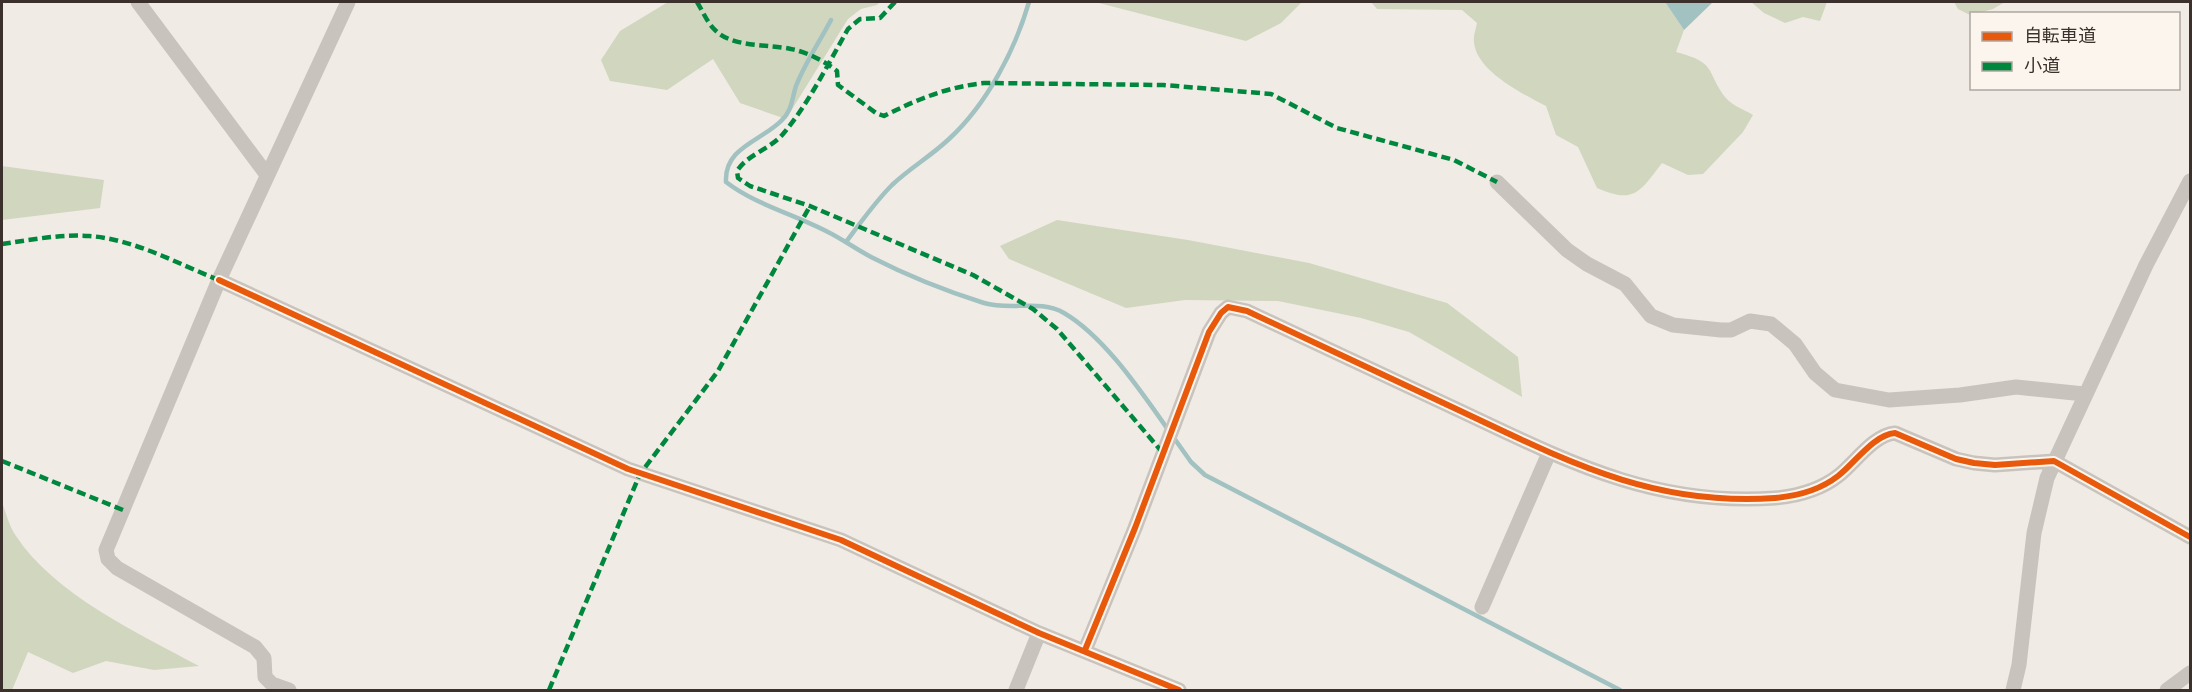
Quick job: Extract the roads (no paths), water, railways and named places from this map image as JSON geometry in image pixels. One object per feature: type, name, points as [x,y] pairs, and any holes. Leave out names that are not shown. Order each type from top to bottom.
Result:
[{"type":"street","points":[[138,2],[267,175]]},
{"type":"street","points":[[290,690],[272,684],[265,677],[264,658],[255,647],[117,568],[106,555],[219,280],[348,2]]},
{"type":"street","points":[[2013,690],[2019,665],[2034,533],[2042,496],[2054,461],[2146,265],[2190,181]]},
{"type":"street","points":[[1497,182],[1567,250],[1587,264],[1625,284],[1651,316],[1673,325],[1722,330],[1731,330],[1750,321],[1771,324],[1795,344],[1815,373],[1834,390],[1889,400],[1960,395],[2016,387],[2084,394]]},
{"type":"street","points":[[219,280],[628,469],[841,540],[1039,633],[1179,690]]},
{"type":"street","points":[[1085,650],[1135,528],[1209,332],[1221,313],[1228,307],[1247,311],[1549,453],[1596,473],[1651,489],[1706,497],[1750,498],[1796,495],[1816,489],[1837,477],[1887,434],[1904,436],[1956,459],[1974,463],[1995,465],[2054,461],[2190,537]]},
{"type":"street","points":[[1482,607],[1549,453]]},
{"type":"street","points":[[1016,690],[1039,633]]},
{"type":"street","points":[[2167,690],[2190,673]]},
{"type":"water","points":[[1665,2],[1713,2],[1684,30]]},
{"type":"waterway","points":[[846,242],[892,185],[949,139],[976,110],[1008,57],[1029,2]]},
{"type":"waterway","points":[[831,20],[800,77],[788,113],[774,127],[746,146],[731,160],[726,182],[762,203],[828,232],[884,264],[941,288],[984,303],[1045,307],[1064,313],[1079,323],[1108,351],[1135,383],[1169,431]]},
{"type":"waterway","points":[[1174,438],[1191,462],[1205,475],[1620,690]]}]
